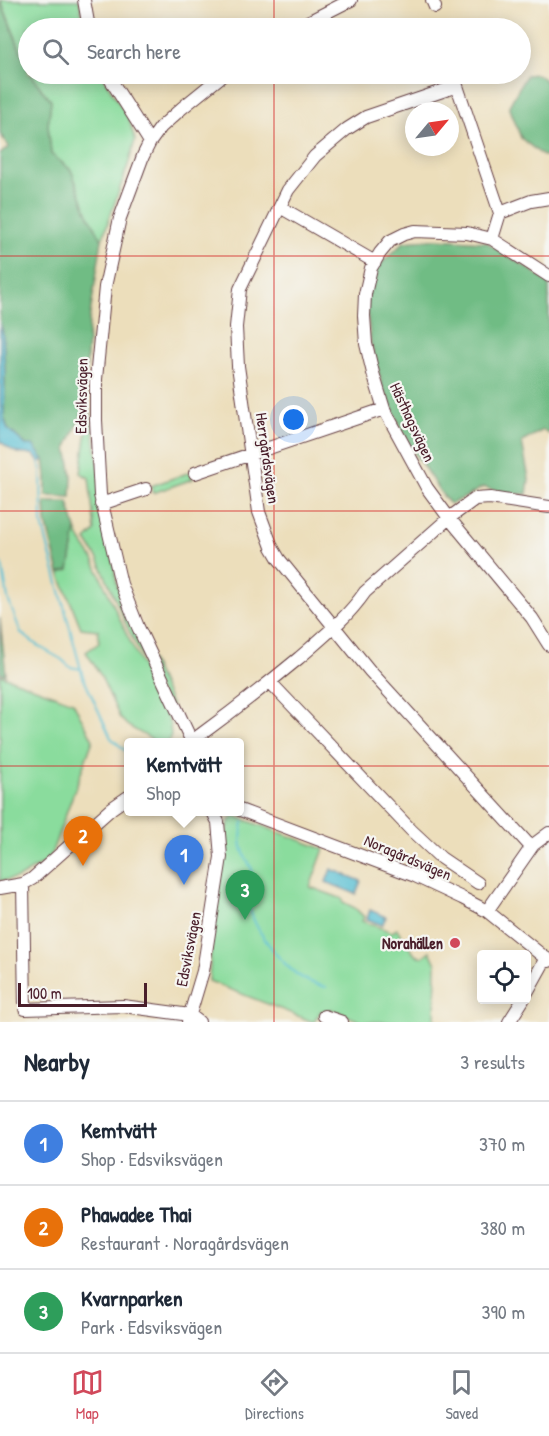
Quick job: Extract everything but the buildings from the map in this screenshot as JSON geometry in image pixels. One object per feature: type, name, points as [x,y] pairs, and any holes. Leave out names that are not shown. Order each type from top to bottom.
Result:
[{"type":"street","points":[[84,0],[87,18]]},
{"type":"street","points":[[316,18],[351,0]]},
{"type":"street","points":[[113,84],[150,142]]},
{"type":"street","name":"Edsviksvägen","points":[[190,738],[130,606],[122,584],[102,504],[97,463],[98,349],[105,287],[120,218],[135,176],[150,142],[161,127],[212,84]]},
{"type":"street","name":"Herrgårdsvägen","points":[[500,213],[457,86],[366,117],[347,129],[315,156],[288,190],[240,289],[236,327],[237,363],[259,512],[272,547],[285,568],[370,670],[531,847]]},
{"type":"street","points":[[492,239],[500,213],[531,201],[549,198]]},
{"type":"street","points":[[280,207],[375,261]]},
{"type":"street","name":"Hästhagsvägen","points":[[549,276],[492,239],[467,233],[415,231],[390,241],[371,268],[365,294],[364,323],[366,344],[384,408],[427,488],[532,618],[549,645]]},
{"type":"street","points":[[195,473],[384,408]]},
{"type":"street","points":[[102,504],[146,489]]},
{"type":"street","points":[[197,738],[270,682],[335,627],[365,592],[449,518],[475,499],[490,498],[549,507]]},
{"type":"street","points":[[270,682],[411,830],[441,858],[478,883]]},
{"type":"street","points":[[0,888],[22,884],[32,879],[124,800]]},
{"type":"street","name":"Noragårdsvägen","points":[[244,812],[415,876],[487,911],[548,959]]},
{"type":"street","name":"Edsviksvägen","points":[[192,1020],[203,971],[221,857],[218,822],[215,816]]},
{"type":"street","points":[[487,911],[531,847],[549,833]]},
{"type":"street","points":[[22,884],[25,1009],[123,1006],[192,1020]]},
{"type":"street","points":[[531,986],[548,959]]},
{"type":"street","points":[[509,1022],[520,1004]]},
{"type":"street","points":[[324,1016],[342,1022]]},
{"type":"green space","points":[[0,0],[18,44],[18,84],[38,84],[51,100],[48,125],[51,154],[71,170],[87,212],[102,240],[89,321],[84,410],[67,447],[72,476],[71,497],[46,496],[44,460],[8,429],[4,417],[5,373],[3,333],[0,322],[0,154],[9,147],[0,134]]},
{"type":"green space","points":[[1,0],[79,0],[83,18],[18,18],[18,43]]},
{"type":"green space","points":[[537,74],[549,87],[549,155],[543,156],[521,138],[509,106],[521,84],[531,84],[531,75]]},
{"type":"green space","points":[[38,84],[107,84],[129,119],[135,140],[102,240],[87,212],[71,170],[51,154],[48,125],[51,100]]},
{"type":"green space","points":[[437,239],[486,242],[549,284],[549,434],[543,430],[522,442],[529,479],[527,494],[509,494],[483,487],[450,504],[409,445],[383,389],[371,344],[366,303],[372,272],[404,242]]},
{"type":"green space","points":[[90,408],[117,585],[175,713],[172,715],[129,631],[98,559],[86,540],[95,531],[89,478],[81,473]]},
{"type":"green space","points":[[190,472],[193,479],[153,493],[151,486]]},
{"type":"green space","points":[[45,502],[68,502],[76,529],[69,570],[59,573],[46,522]]},
{"type":"green space","points":[[76,529],[93,559],[169,721],[170,738],[149,738],[128,726],[120,718],[100,674],[86,652],[99,643],[98,630],[81,628],[59,573],[69,570]]},
{"type":"green space","points":[[0,620],[6,675],[0,673]]},
{"type":"green space","points":[[0,675],[73,702],[93,740],[49,860],[18,878],[0,881]]},
{"type":"green space","points":[[235,816],[324,849],[310,887],[343,899],[343,902],[355,908],[364,917],[362,921],[392,932],[397,929],[415,955],[422,957],[430,951],[436,964],[435,1022],[362,1022],[331,1009],[321,1011],[313,1022],[209,981],[214,899],[229,821]]},
{"type":"water","points":[[0,322],[3,333],[5,373],[4,417],[8,429],[26,445],[33,445],[44,460],[39,462],[33,454],[15,452],[0,441]]},
{"type":"water","points":[[331,869],[361,881],[356,894],[326,882]]},
{"type":"water","points":[[370,910],[386,917],[382,925],[367,919]]},
{"type":"waterway","points":[[39,461],[42,524],[83,677],[111,738],[124,749]]},
{"type":"waterway","points":[[0,562],[8,599],[21,633],[70,667],[81,669]]},
{"type":"waterway","points":[[244,790],[248,804]]},
{"type":"waterway","points":[[243,822],[242,846],[252,869],[248,889],[251,914],[274,951]]},
{"type":"waterway","points":[[275,953],[298,975],[326,987]]},
{"type":"place","name":"Phawadee Thai","points":[[83,866]]},
{"type":"place","name":"Kemtvätt","points":[[184,885]]},
{"type":"place","name":"Kvarnparken","points":[[245,920]]},
{"type":"place","name":"Norahällen","points":[[455,943]]}]
